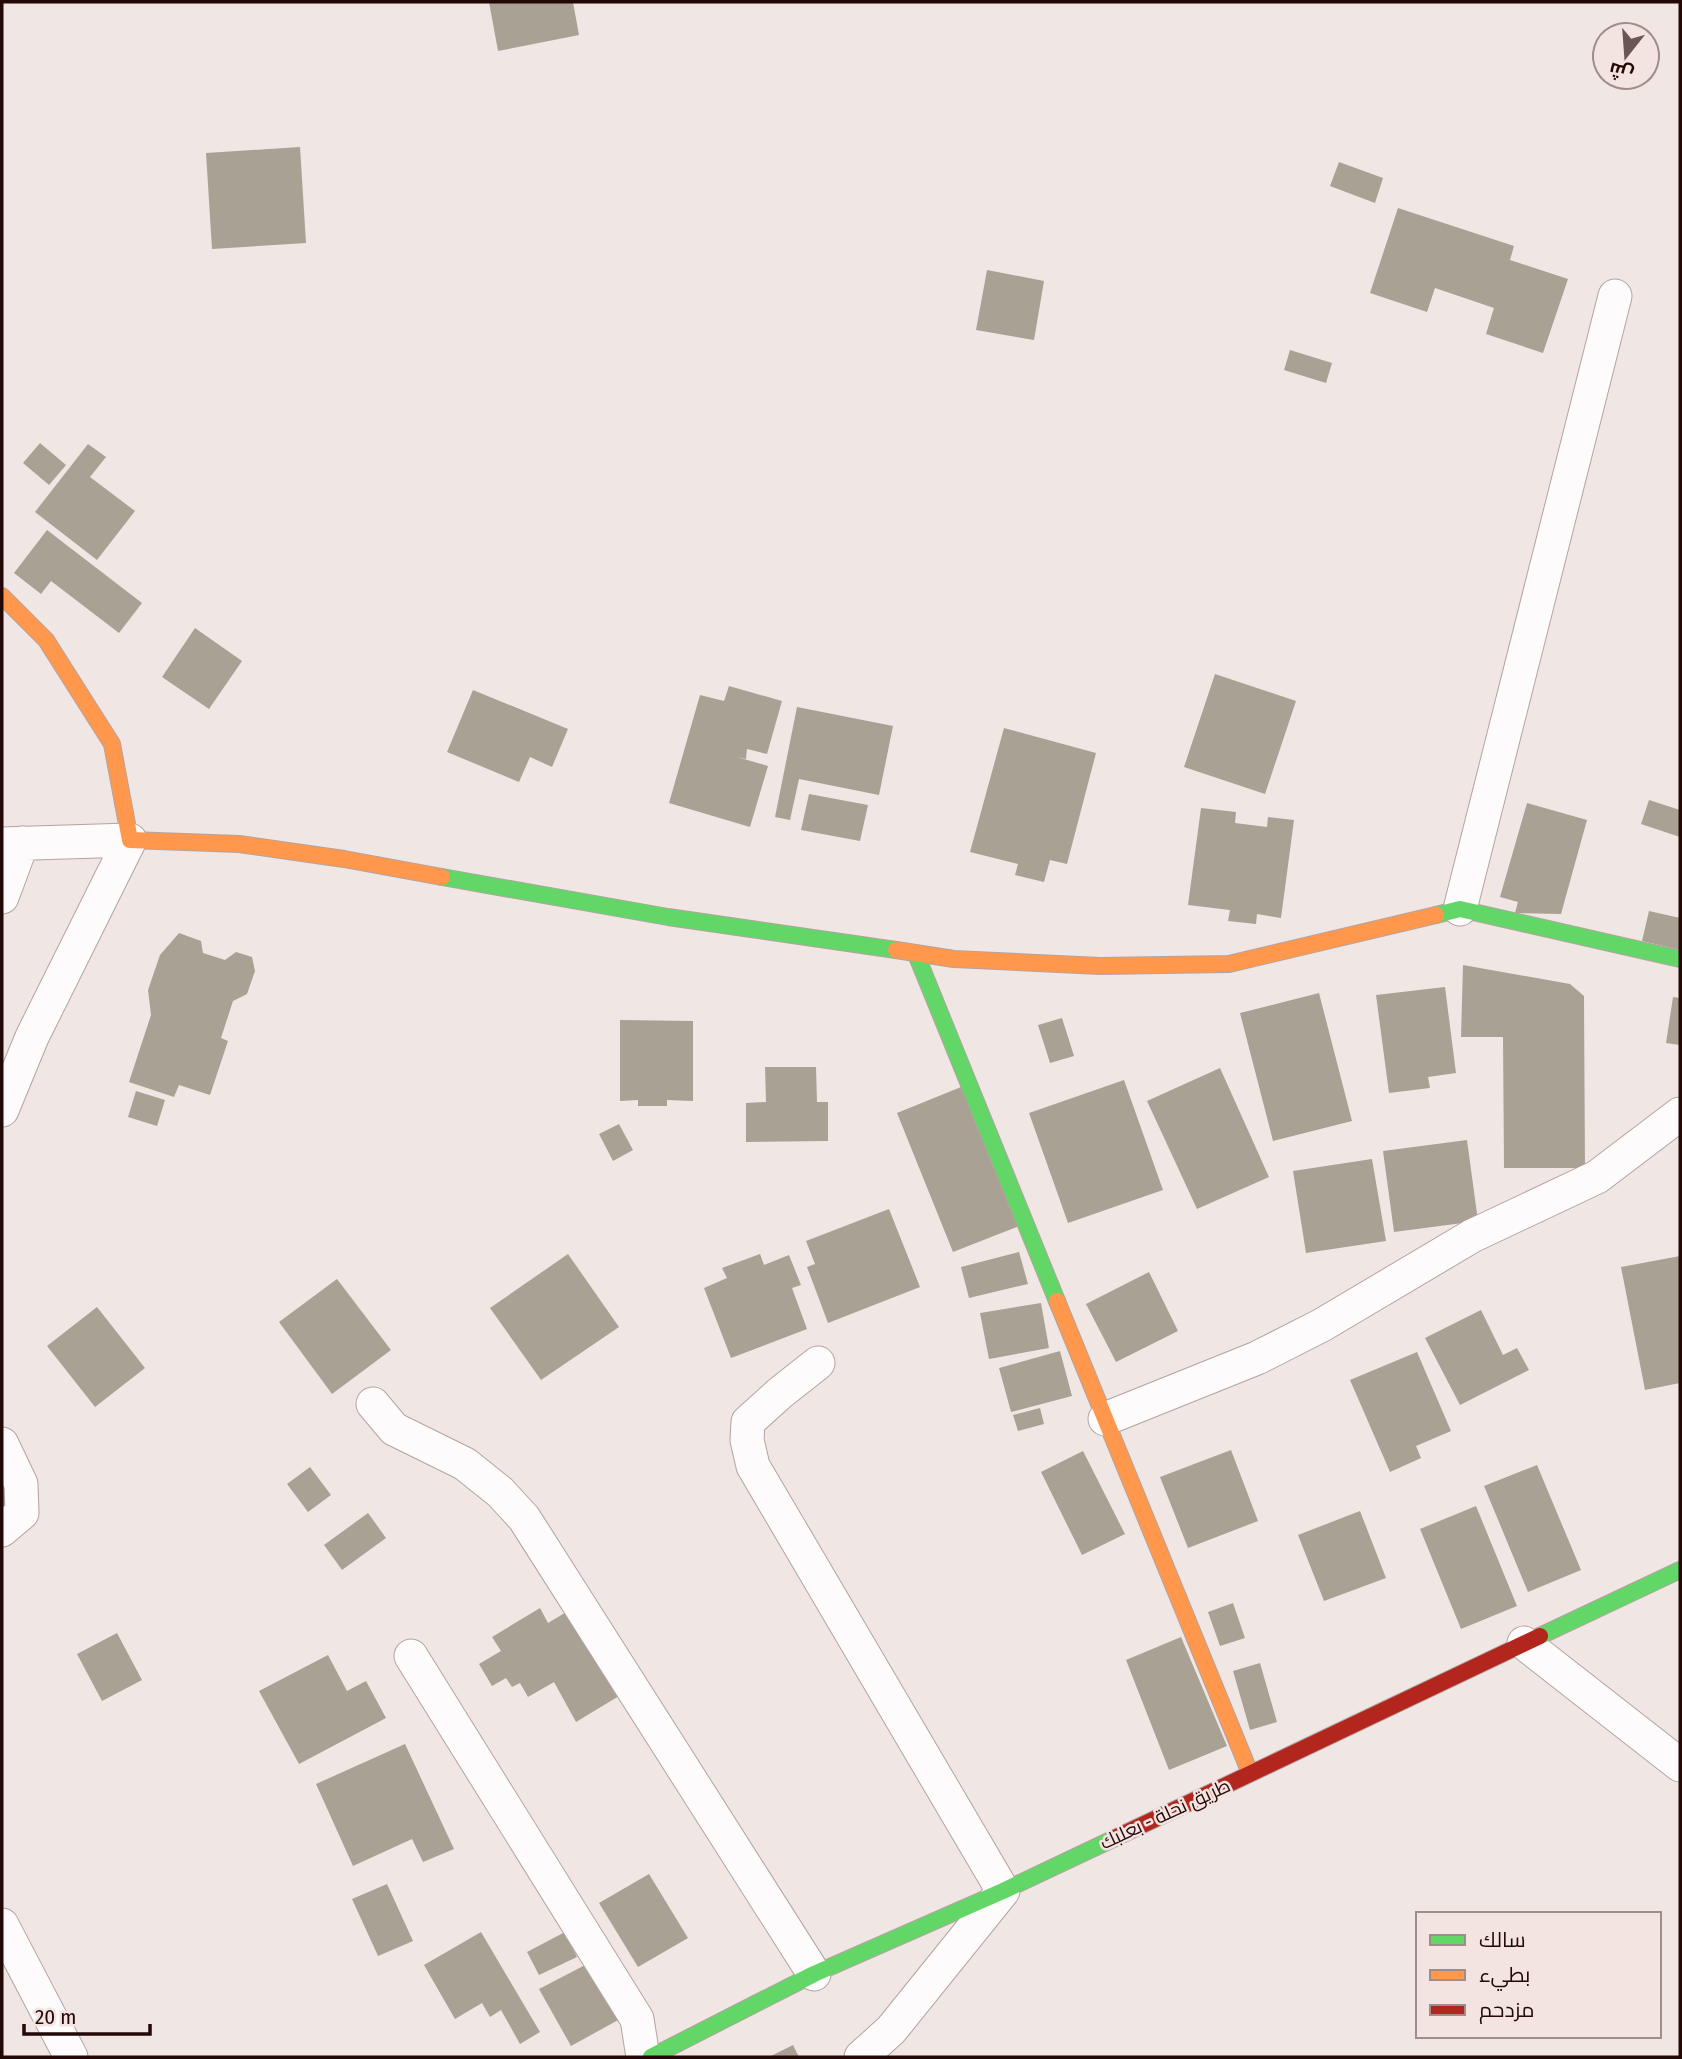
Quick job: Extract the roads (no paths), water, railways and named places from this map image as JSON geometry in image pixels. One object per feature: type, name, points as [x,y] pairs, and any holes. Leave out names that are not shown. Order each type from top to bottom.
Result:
[{"type":"street","points":[[1460,909],[1615,296]]},
{"type":"street","points":[[2,596],[46,640],[112,744],[130,841],[32,1037],[2,1110]]},
{"type":"street","points":[[2,897],[12,844],[130,841],[239,844],[331,857],[668,917],[954,959],[1100,966],[1229,964],[1460,909],[1680,959]]},
{"type":"street","points":[[916,954],[1250,1773]]},
{"type":"street","points":[[1105,1419],[1257,1359],[1472,1236],[1597,1177],[1680,1114]]},
{"type":"street","points":[[818,1363],[748,1422],[747,1440],[753,1466],[1003,1891],[891,2030],[861,2057]]},
{"type":"street","points":[[373,1404],[394,1429],[465,1464],[500,1492],[524,1518],[814,1974]]},
{"type":"street","points":[[2,1444],[21,1484],[22,1513],[2,1530]]},
{"type":"street","name":"طريق نحلة - بعلبك","points":[[651,2057],[814,1974],[1003,1891],[1680,1570]]},
{"type":"street","points":[[1524,1643],[1680,1765]]},
{"type":"street","points":[[411,1656],[637,2019],[643,2057]]},
{"type":"street","points":[[2,1925],[71,2057]]}]
